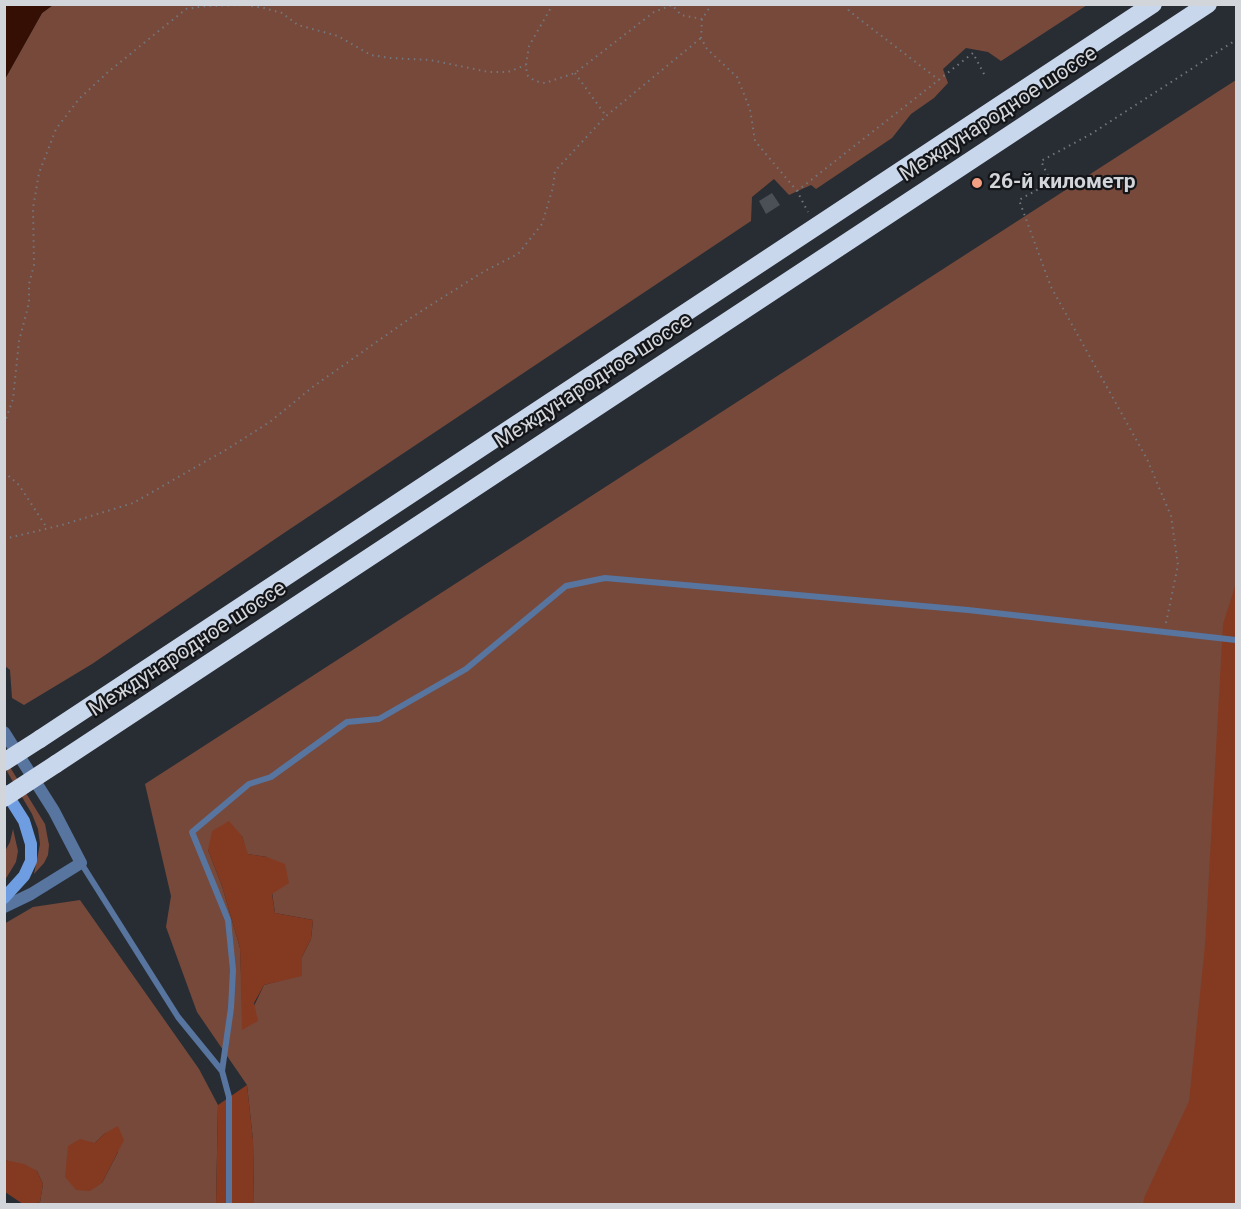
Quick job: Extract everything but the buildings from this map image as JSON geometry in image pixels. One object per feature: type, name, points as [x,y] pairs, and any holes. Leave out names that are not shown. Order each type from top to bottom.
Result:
[{"type":"highway","name":"Международное шоссе","points":[[4,762],[1153,4]]},
{"type":"highway","name":"Международное шоссе","points":[[4,798],[1208,4]]},
{"type":"street","points":[[4,732],[54,811],[81,863],[31,894],[4,907]]},
{"type":"street","points":[[4,789],[24,821],[31,844],[31,861],[24,876],[4,898]]},
{"type":"lane","points":[[229,1204],[229,1097],[222,1071],[231,1008],[233,970],[228,920],[192,832],[249,784],[271,777],[347,722],[379,719],[466,669],[566,586],[605,578],[968,610],[1236,640]]},
{"type":"lane","points":[[81,863],[178,1017],[222,1071]]},
{"type":"path","points":[[553,4],[530,46],[526,65],[527,75],[535,81],[545,83],[575,74],[654,12],[672,5],[681,15],[702,19]]},
{"type":"path","points":[[712,4],[702,19],[701,38],[707,49],[736,76],[750,109],[755,141],[797,190],[815,227]]},
{"type":"path","points":[[846,4],[849,11],[939,80]]},
{"type":"path","points":[[4,424],[13,399],[19,341],[29,303],[29,284],[34,265],[33,208],[39,173],[56,129],[79,99],[108,72],[186,9],[245,5],[264,8],[282,13],[298,25],[338,36],[371,55],[430,60],[489,72],[508,72],[526,65]]},
{"type":"path","points":[[4,539],[133,502],[229,448],[271,421],[314,386],[412,317],[483,272],[518,254],[542,224],[555,171],[606,116],[701,38]]},
{"type":"path","points":[[1164,632],[1178,565],[1171,516],[1147,459],[1051,287],[1019,200],[1051,182],[1041,161],[1091,134],[1236,40]]},
{"type":"path","points":[[797,190],[973,54],[985,76]]},
{"type":"path","points":[[575,74],[606,116]]},
{"type":"path","points":[[4,472],[19,485],[47,528]]},
{"type":"shaded area","points":[[5,4],[53,5],[42,13],[5,79]]},
{"type":"shaded area","points":[[53,5],[1087,5],[1001,61],[988,52],[966,48],[943,69],[948,83],[934,98],[911,114],[892,138],[816,189],[811,185],[789,195],[774,179],[752,197],[751,221],[92,664],[24,705],[12,698],[10,670],[5,666],[5,79],[42,13]]},
{"type":"shaded area","points":[[1236,80],[1236,1204],[254,1204],[253,1140],[247,1085],[197,1012],[166,927],[171,896],[145,784]],"holes":[[[242,836],[247,854],[267,857],[275,913],[313,920],[311,939],[302,957],[302,975],[264,985],[243,1029],[240,948],[222,886],[208,850]]]},
{"type":"shaded area","points":[[1236,583],[1236,1204],[1143,1204],[1189,1101],[1205,945],[1223,624]]},
{"type":"shaded area","points":[[5,759],[45,824],[49,845],[48,855],[34,874],[40,844],[38,829],[32,814],[5,768]]},
{"type":"shaded area","points":[[229,821],[242,836],[248,854],[267,857],[285,864],[289,883],[272,894],[275,913],[313,920],[311,939],[302,957],[302,976],[264,985],[254,1003],[258,1021],[242,1030],[240,948],[222,886],[208,850],[212,831]]},
{"type":"shaded area","points":[[13,829],[18,851],[16,862],[5,880],[5,851]]},
{"type":"shaded area","points":[[80,900],[199,1069],[218,1105],[216,1204],[34,1204],[40,1202],[43,1184],[37,1171],[5,1160],[4,924],[33,907]],"holes":[[[105,1133],[118,1152],[102,1183],[95,1143]]]},
{"type":"shaded area","points":[[247,1085],[253,1140],[254,1204],[216,1204],[218,1105]]},
{"type":"shaded area","points":[[118,1126],[124,1140],[102,1183],[90,1191],[76,1190],[65,1177],[68,1146],[80,1139],[95,1143],[105,1133]]},
{"type":"shaded area","points":[[5,1160],[24,1164],[37,1171],[43,1184],[40,1202],[23,1204],[5,1192]]},
{"type":"place","name":"26-й километр","points":[[977,183]]}]
